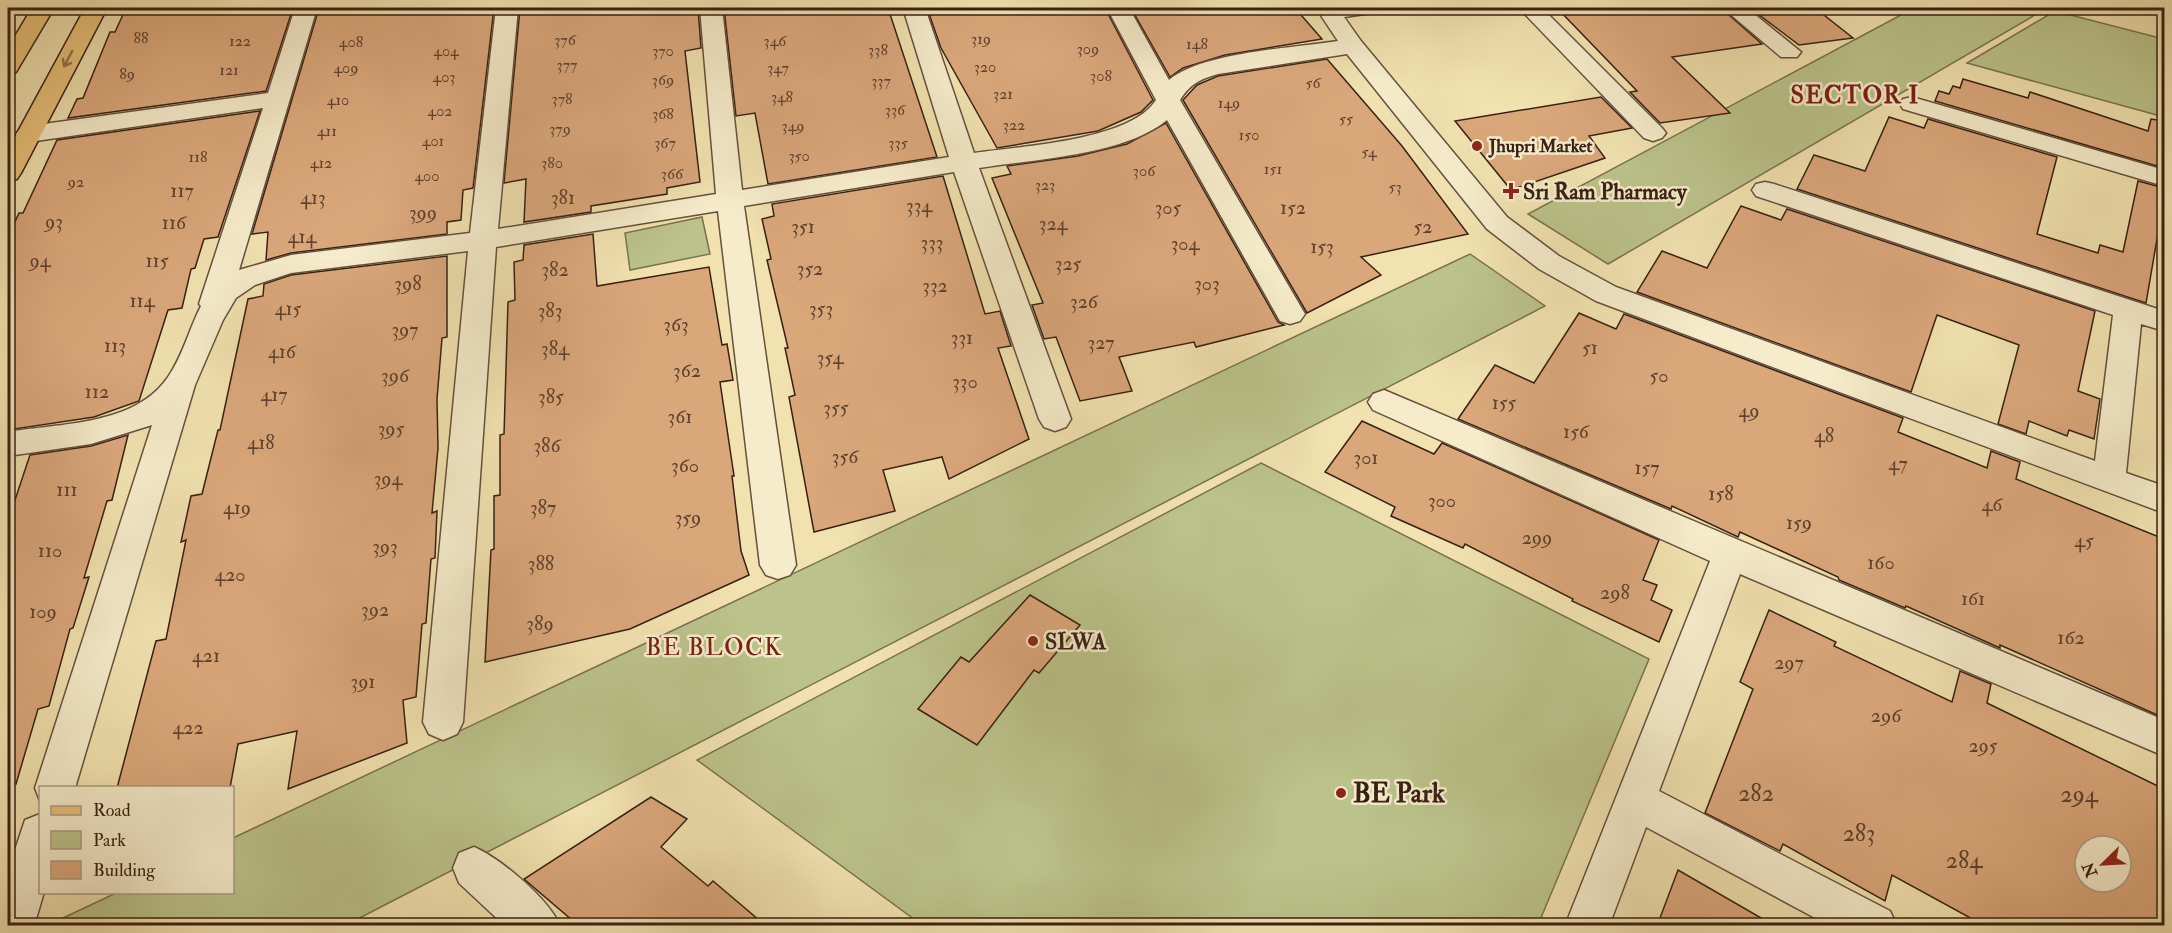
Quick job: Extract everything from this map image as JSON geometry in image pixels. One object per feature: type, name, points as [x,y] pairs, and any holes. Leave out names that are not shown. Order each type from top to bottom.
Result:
[{"type":"main road","points":[[8,67],[43,8]]},
{"type":"main road","points":[[8,173],[96,8]]},
{"type":"street","points":[[56,786],[180,386],[198,352],[209,321],[306,8]]},
{"type":"street","points":[[443,722],[483,240],[507,8]]},
{"type":"street","points":[[711,8],[730,200],[778,565]]},
{"type":"street","points":[[914,8],[964,163],[1055,419]]},
{"type":"street","points":[[1118,8],[1290,314]]},
{"type":"street","points":[[1328,10],[1364,8]]},
{"type":"street","points":[[1530,8],[1653,133]]},
{"type":"street","points":[[1734,8],[1789,52]]},
{"type":"street","points":[[1328,10],[1353,46],[1497,223],[1569,277],[1606,294],[2164,500]]},
{"type":"street","points":[[209,321],[222,295],[238,281],[291,264],[483,240],[1113,139],[1149,122],[1179,84],[1192,74],[1214,67],[1353,46]]},
{"type":"street","points":[[29,134],[276,99]]},
{"type":"street","points":[[1912,104],[2164,178]]},
{"type":"street","points":[[1765,190],[2164,321]]},
{"type":"street","points":[[2109,480],[2128,309]]},
{"type":"street","points":[[8,444],[132,420],[149,413],[180,386]]},
{"type":"street","points":[[1384,402],[1730,554],[2164,738]]},
{"type":"street","points":[[1587,926],[1730,554]]},
{"type":"street","points":[[1636,800],[1875,926]]},
{"type":"street","points":[[13,923],[39,837]]},
{"type":"street","points":[[474,868],[538,926]]},
{"type":"green space","points":[[1914,8],[2047,8],[1608,264],[1528,214]]},
{"type":"green space","points":[[2055,11],[2164,39],[2164,117],[1967,63]]},
{"type":"green space","points":[[702,217],[710,254],[630,270],[625,233]]},
{"type":"green space","points":[[1470,254],[1545,306],[346,925],[46,926],[114,894],[234,894],[234,838]]},
{"type":"green space","points":[[1261,463],[1649,659],[1538,925],[922,925],[697,760]]},
{"type":"building","points":[[126,8],[293,8],[266,91],[68,118],[77,99],[83,98],[110,32],[115,32]]},
{"type":"building","points":[[319,8],[494,8],[473,188],[463,190],[461,220],[447,222],[447,234],[291,253],[266,260],[268,232],[252,234]]},
{"type":"building","points":[[520,8],[698,8],[701,48],[685,51],[700,182],[667,188],[667,194],[591,206],[591,212],[524,222],[526,179],[504,183]]},
{"type":"building","points":[[724,8],[888,8],[937,157],[768,184],[755,113],[736,116]]},
{"type":"building","points":[[927,8],[1105,8],[1153,100],[1141,112],[1098,131],[997,148],[941,48]]},
{"type":"building","points":[[1131,8],[1295,8],[1322,39],[1225,55],[1183,68],[1170,77]]},
{"type":"building","points":[[1557,8],[1721,8],[1762,44],[1672,57],[1730,113],[1660,123],[1630,92],[1637,91]]},
{"type":"building","points":[[1750,8],[1815,8],[1853,38],[1799,45]]},
{"type":"building","points":[[1327,59],[1402,146],[1468,234],[1361,257],[1381,275],[1307,313],[1183,100],[1197,85],[1218,76]]},
{"type":"building","points":[[1963,79],[2028,98],[2030,92],[2148,131],[2151,119],[2164,121],[2164,168],[1935,101],[1939,91],[1949,94],[1953,86],[1960,88]]},
{"type":"building","points":[[1601,97],[1632,128],[1589,136],[1605,158],[1511,190],[1455,121]]},
{"type":"building","points":[[260,111],[218,237],[204,239],[195,268],[191,269],[182,308],[168,310],[139,401],[94,417],[8,430],[8,237],[19,213],[23,213],[57,140]]},
{"type":"building","points":[[1889,117],[1924,128],[1928,119],[2057,157],[2037,234],[2098,253],[2100,245],[2123,252],[2138,181],[2164,188],[2164,241],[2157,239],[2146,303],[1797,189],[1814,155],[1865,171]]},
{"type":"building","points":[[1166,123],[1278,322],[1284,325],[1196,347],[1194,342],[1119,357],[1132,391],[1080,401],[1056,337],[1044,339],[1032,305],[1043,303],[992,178],[1011,174],[1007,166],[1078,156],[1127,144]]},
{"type":"building","points":[[943,176],[985,314],[1000,311],[1011,346],[998,348],[1029,439],[949,479],[942,457],[883,470],[895,511],[814,532],[789,397],[795,395],[785,348],[788,348],[767,260],[771,259],[762,219],[774,216],[772,204]]},
{"type":"building","points":[[1741,206],[1781,220],[1787,209],[2095,311],[2078,391],[2100,399],[2094,439],[2069,430],[2067,436],[2029,421],[2026,434],[1998,424],[2019,345],[1937,315],[1911,392],[1637,292],[1662,251],[1707,268]]},
{"type":"building","points":[[593,234],[597,286],[709,267],[722,345],[727,344],[733,380],[720,382],[734,476],[732,476],[741,551],[749,575],[630,629],[485,662],[491,550],[494,549],[494,496],[500,495],[500,435],[504,434],[508,302],[515,300],[514,262],[523,260],[524,245]]},
{"type":"building","points":[[447,256],[447,337],[442,338],[437,399],[438,448],[432,513],[437,511],[435,558],[431,559],[426,623],[422,624],[416,697],[403,700],[407,743],[288,789],[297,731],[238,744],[230,786],[118,786],[156,641],[166,639],[186,540],[181,542],[191,496],[202,494],[218,430],[220,430],[248,299],[263,296],[264,284],[291,275]]},
{"type":"building","points":[[1579,313],[1616,329],[1624,314],[1903,418],[1898,432],[1987,468],[1991,451],[2020,462],[2016,479],[2164,539],[2164,718],[2000,645],[2000,648],[1906,606],[1905,608],[1839,580],[1838,577],[1740,532],[1738,537],[1672,506],[1671,509],[1458,419],[1495,365],[1534,383]]},
{"type":"building","points":[[1362,421],[1434,454],[1442,443],[1659,540],[1643,580],[1657,585],[1651,600],[1672,610],[1659,642],[1572,601],[1573,599],[1465,544],[1463,548],[1391,516],[1395,507],[1325,472]]},
{"type":"building","points":[[128,435],[112,500],[107,501],[84,578],[89,577],[73,628],[70,629],[49,706],[38,709],[16,784],[8,782],[8,521],[30,455],[91,446]]},
{"type":"building","points":[[1030,595],[1080,625],[1039,673],[1034,670],[977,745],[918,709],[961,657],[969,662]]},
{"type":"building","points":[[1769,610],[1836,642],[1834,646],[1952,702],[1960,671],[1991,684],[1987,703],[2164,789],[2164,926],[1985,926],[1892,875],[1885,901],[1783,844],[1780,851],[1705,813],[1753,689],[1740,682]]},
{"type":"building","points":[[651,797],[687,819],[661,847],[708,886],[713,881],[766,926],[579,926],[524,879]]},
{"type":"building","points":[[1678,870],[1775,926],[1657,926]]},
{"type":"place","name":"Jhupri Market","points":[[1477,146]]},
{"type":"place","name":"Sri Ram Pharmacy","points":[[1511,191]]},
{"type":"place","name":"SLWA","points":[[1033,641]]},
{"type":"place","name":"BE Park","points":[[1341,793]]},
{"type":"district","name":"SECTOR I","points":[[1855,95]]},
{"type":"district","name":"BE BLOCK","points":[[714,647]]}]
